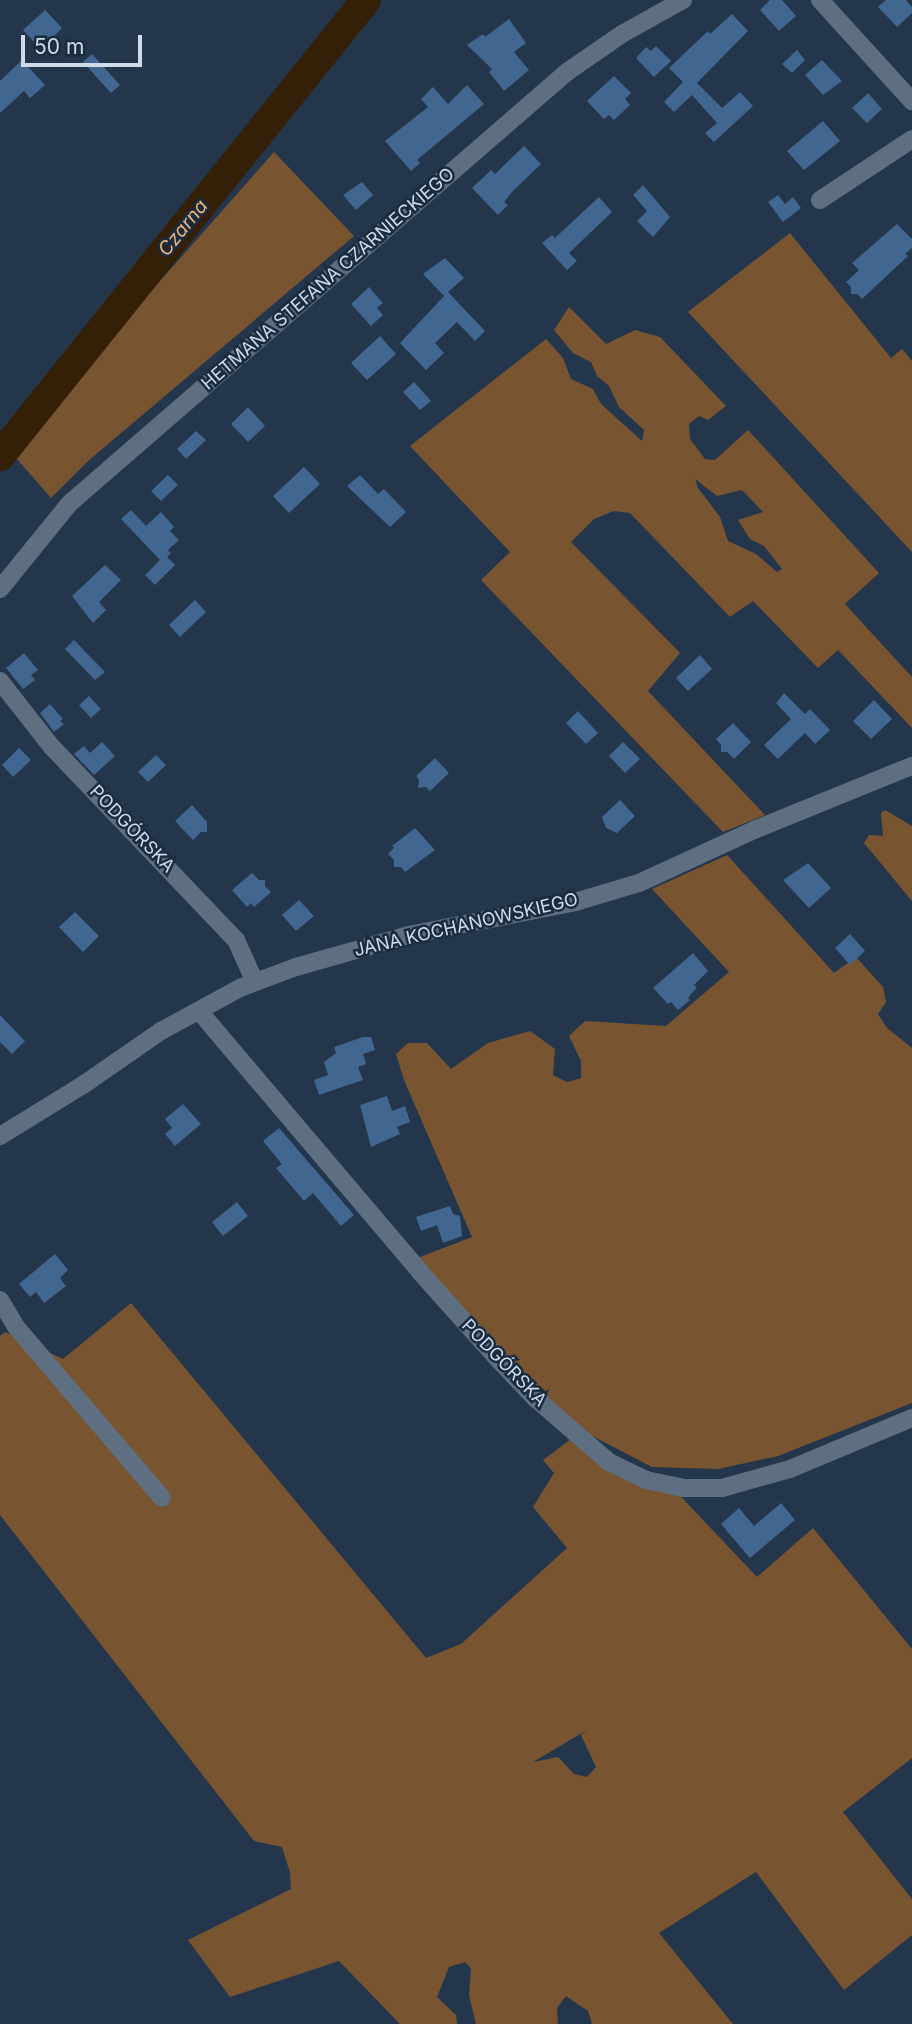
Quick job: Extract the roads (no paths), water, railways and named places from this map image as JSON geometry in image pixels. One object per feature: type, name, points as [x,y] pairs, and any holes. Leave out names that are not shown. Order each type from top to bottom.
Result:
[{"type":"street","points":[[820,0],[912,101]]},
{"type":"street","name":"HETMANA STEFANA CZARNIECKIEGO","points":[[0,589],[54,521],[103,473],[567,72],[622,34],[677,1]]},
{"type":"street","points":[[820,200],[912,139]]},
{"type":"street","name":"PODGÓRSKA","points":[[0,681],[51,746],[236,940],[255,982]]},
{"type":"street","name":"JANA KOCHANOWSKIEGO","points":[[0,1136],[83,1085],[161,1031],[255,982],[296,967],[409,935],[575,902],[639,883],[754,830],[912,766]]},
{"type":"street","name":"PODGÓRSKA","points":[[199,1011],[420,1272],[496,1357],[535,1398],[609,1462],[646,1480],[682,1488],[722,1488],[790,1469],[912,1418]]},
{"type":"street","points":[[0,1300],[18,1328],[162,1498]]},
{"type":"waterway","name":"Czarna","points":[[0,456],[366,0]]}]
